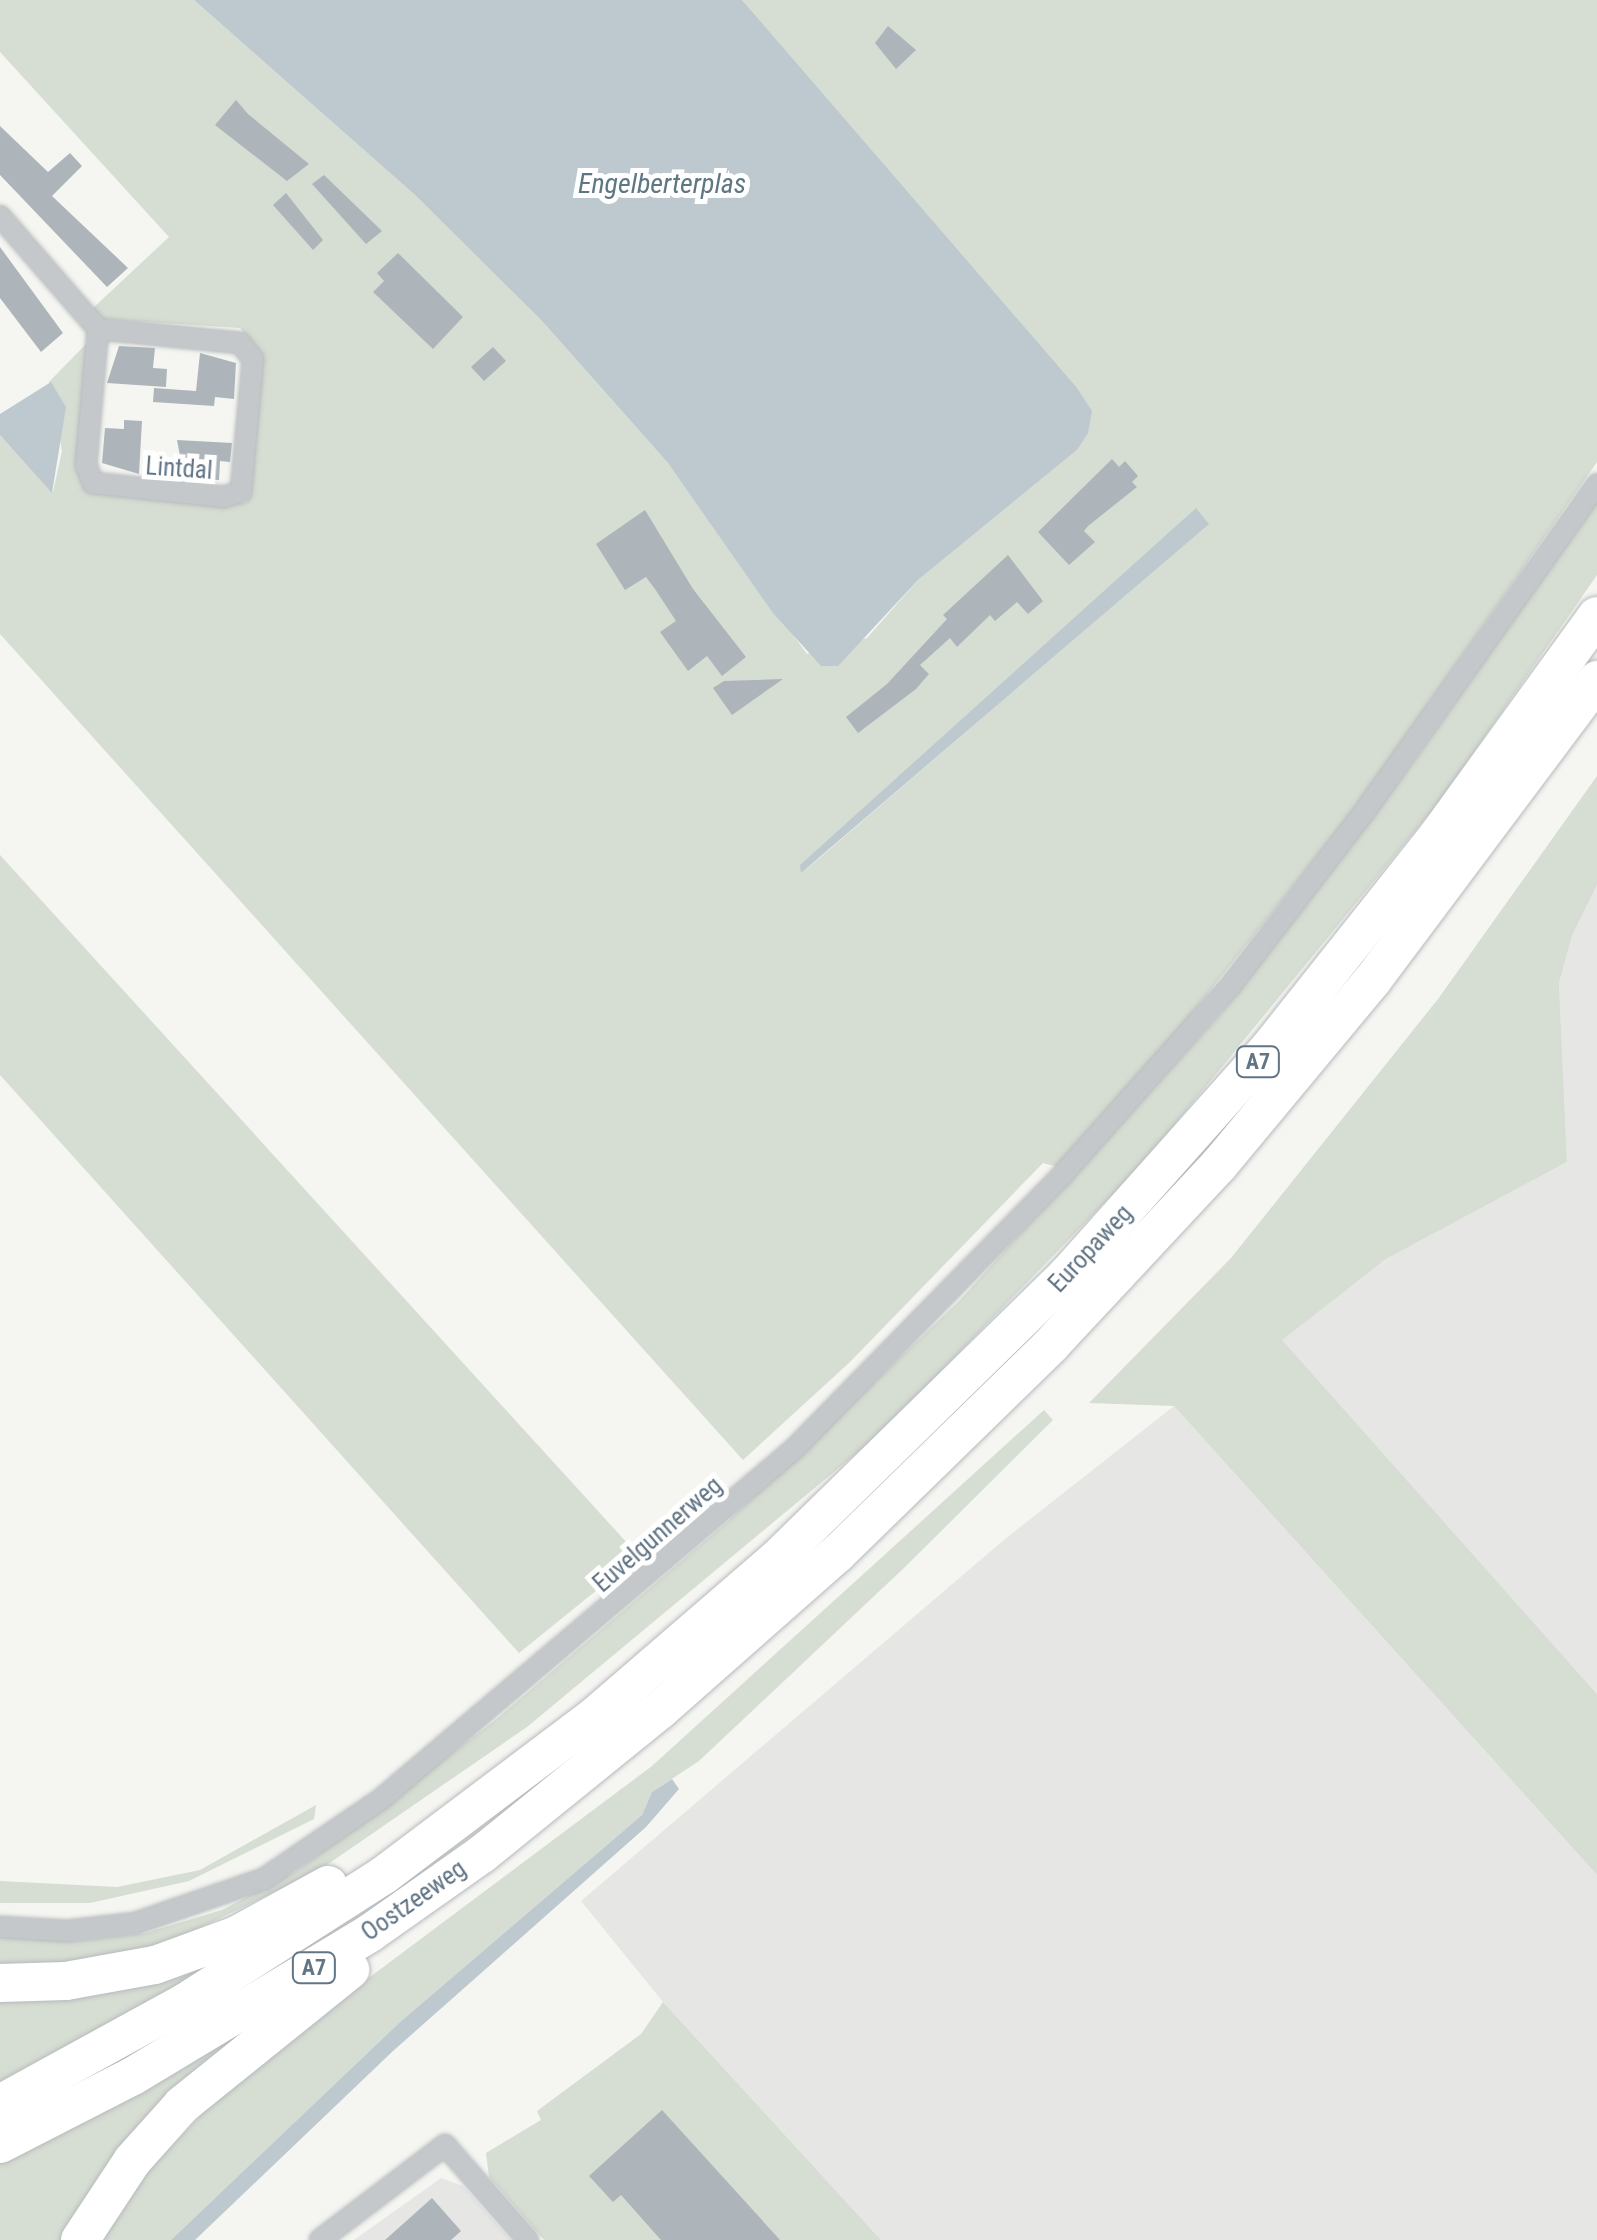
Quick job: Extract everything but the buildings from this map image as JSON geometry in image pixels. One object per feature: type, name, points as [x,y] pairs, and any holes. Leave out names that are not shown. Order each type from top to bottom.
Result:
[{"type":"highway","name":"Europaweg","points":[[493,1796],[776,1560],[1067,1275],[1351,949],[1597,616]]},
{"type":"highway","name":"Europaweg","points":[[604,1755],[876,1517],[1143,1250],[1372,981],[1597,680]]},
{"type":"highway","name":"A7","points":[[80,2240],[142,2148],[213,2076],[502,1849],[604,1755]]},
{"type":"highway","name":"Oostzeeweg","points":[[0,2144],[150,2066],[370,1932],[604,1755]]},
{"type":"highway","name":"A7","points":[[0,1983],[109,1976],[210,1946],[493,1796]]},
{"type":"highway","name":"Oostzeeweg","points":[[0,2104],[279,1945],[493,1796]]},
{"type":"street","points":[[0,216],[98,329]]},
{"type":"street","name":"Lintdal","points":[[98,329],[240,343],[252,358],[241,492],[224,497],[93,483],[86,466],[98,329]]},
{"type":"street","name":"Euvelgunnerweg","points":[[0,1928],[104,1928],[187,1910],[264,1878],[380,1800],[794,1449],[1057,1181],[1231,985],[1365,811],[1597,484]]},
{"type":"street","points":[[320,2240],[445,2145],[528,2240]]},
{"type":"shaded area","points":[[0,0],[194,0],[415,195],[542,321],[668,463],[807,654],[867,638],[918,580],[1077,450],[1091,411],[742,0],[1597,0],[1597,462],[1358,805],[1161,1052],[1058,1167],[1043,1163],[850,1362],[743,1460],[0,634],[0,435],[53,492],[62,451],[49,382],[87,343],[79,474],[99,492],[247,503],[258,354],[240,328],[101,319],[92,309],[169,237],[0,52]],"holes":[[[1195,509],[1208,524],[802,873]]]},
{"type":"shaded area","points":[[1597,498],[1597,575],[1442,798],[1144,1162],[882,1432],[527,1727],[318,1871],[170,1942],[109,1959],[0,1968],[0,1936],[75,1941],[145,1933],[222,1910],[297,1871],[494,1721],[727,1522],[959,1301],[1221,1013],[1411,765]]},
{"type":"shaded area","points":[[1597,776],[1597,885],[1572,936],[1559,983],[1567,1162],[1386,1259],[1282,1340],[1597,1694],[1597,1875],[1174,1406],[1089,1403],[1231,1258],[1438,999]]},
{"type":"shaded area","points":[[0,855],[639,1556],[519,1653],[0,1075]]},
{"type":"shaded area","points":[[1597,885],[1597,1694],[1281,1340],[1386,1259],[1567,1162],[1559,983],[1572,936]]},
{"type":"shaded area","points":[[1174,1406],[1597,1875],[1597,2240],[881,2240],[663,2002],[581,1901],[1005,1539]]},
{"type":"shaded area","points":[[1044,1410],[1053,1420],[905,1567],[699,1761],[652,1792],[642,1815],[399,2023],[171,2240],[103,2240],[144,2175],[239,2075],[652,1766]]},
{"type":"shaded area","points":[[316,1805],[314,1819],[189,1881],[90,1903],[0,1903],[0,1881],[117,1887],[200,1870]]},
{"type":"shaded area","points":[[302,1917],[0,2092],[0,1990]]},
{"type":"shaded area","points":[[294,1997],[72,2240],[0,2240],[0,2162]]},
{"type":"shaded area","points":[[663,2002],[881,2240],[544,2240],[489,2177],[486,2153],[541,2120],[537,2111],[641,2034]]},
{"type":"shaded area","points":[[441,2178],[463,2186],[511,2240],[354,2240]]},
{"type":"water","name":"Engelberterplas","points":[[194,0],[742,0],[1077,388],[1092,411],[1088,433],[1077,450],[918,580],[838,666],[821,666],[773,613],[668,463],[542,321],[415,195]]},
{"type":"water","points":[[51,382],[66,407],[52,493],[0,435],[0,414]]},
{"type":"water","points":[[1196,508],[1209,524],[801,873],[800,865]]},
{"type":"water","points":[[672,1779],[679,1789],[646,1827],[393,2051],[195,2240],[171,2240],[399,2023],[642,1815],[652,1792]]}]
